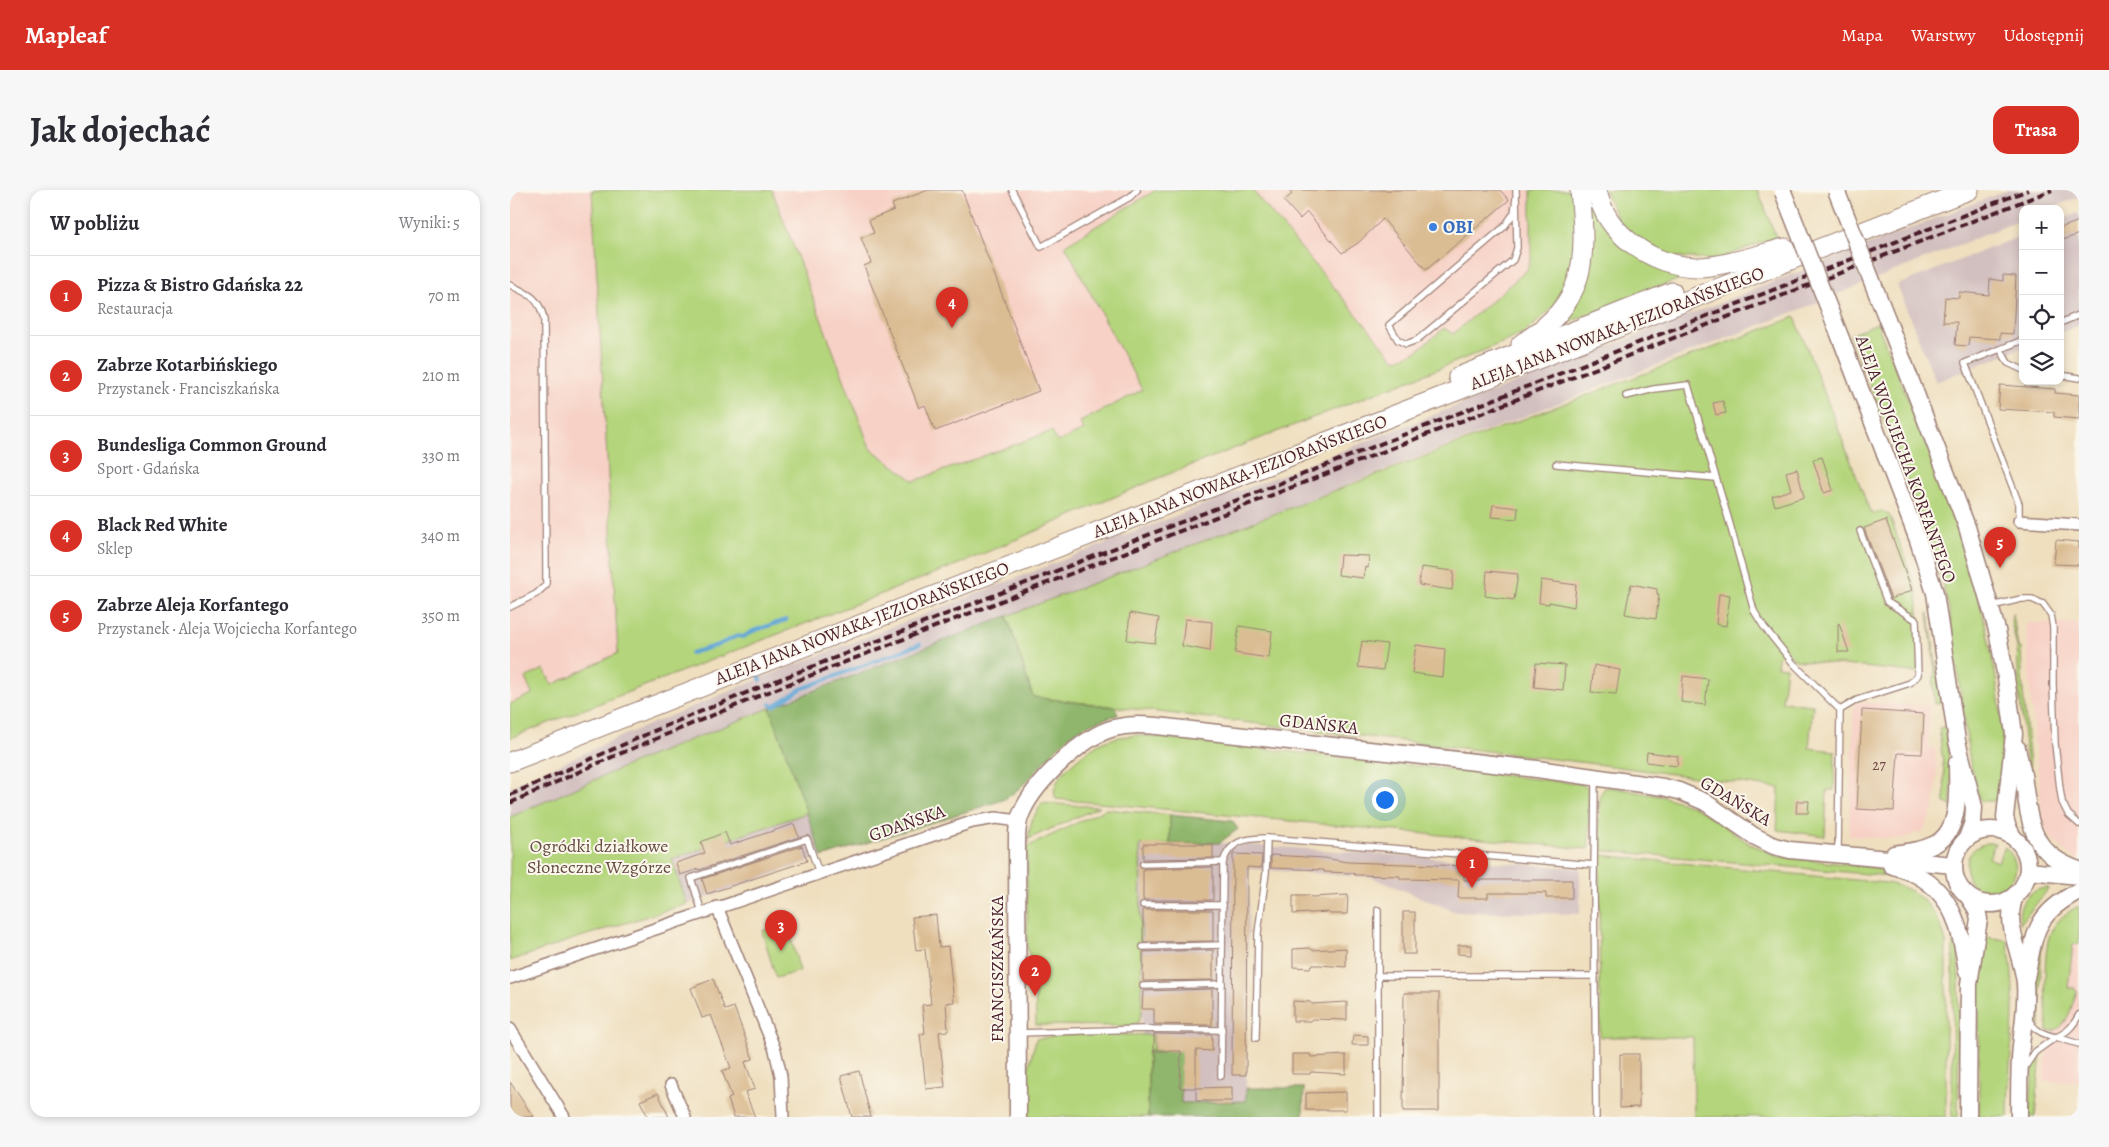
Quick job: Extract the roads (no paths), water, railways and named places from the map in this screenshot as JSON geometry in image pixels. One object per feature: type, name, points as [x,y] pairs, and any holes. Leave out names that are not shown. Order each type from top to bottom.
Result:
[{"type":"main road","points":[[1488,365],[1544,328],[1563,310],[1576,288],[1582,263],[1584,233],[1580,190]]},
{"type":"main road","points":[[1597,190],[1610,221],[1629,241],[1655,258],[1681,266],[1697,268],[1785,248]]},
{"type":"main road","name":"ALEJA WOJCIECHA KORFANTEGO","points":[[1836,190],[1967,526],[1991,606],[2005,670],[2014,734],[2005,816],[2007,825],[2014,837]]},
{"type":"main road","name":"ALEJA JANA NOWAKA-JEZIORAŃSKIEGO","points":[[510,749],[691,676],[1934,190]]},
{"type":"main road","name":"ALEJA JANA NOWAKA-JEZIORAŃSKIEGO","points":[[510,762],[1969,190]]},
{"type":"main road","name":"ALEJA WOJCIECHA KORFANTEGO","points":[[1782,191],[1918,540],[1935,593],[1957,741],[1974,807],[1973,822],[1968,838]]},
{"type":"main road","name":"GDAŃSKA","points":[[1019,821],[1030,799],[1066,757],[1092,737],[1114,728],[1125,726],[1157,726],[1595,776],[1663,787],[1693,796],[1716,809],[1754,836],[1774,846],[1873,858],[1954,865]]},
{"type":"main road","points":[[2014,734],[2024,779],[2029,823],[2035,838],[2054,859],[2079,870]]},
{"type":"main road","points":[[1873,858],[1919,850],[1935,845],[1952,826],[1956,809],[1957,741]]},
{"type":"main road","name":"FRANCISZKAŃSKA","points":[[1018,1117],[1019,821]]},
{"type":"main road","points":[[1968,1117],[1969,984],[1979,919],[1968,896],[1960,887],[1955,876],[1954,865],[1956,855],[1968,838],[1979,832],[2001,831],[2014,837],[2024,850],[2028,861],[2026,880],[2011,904],[2011,921],[2025,983]]},
{"type":"main road","points":[[1873,858],[1917,875],[1936,889],[1952,910],[1961,930],[1969,984]]},
{"type":"main road","points":[[2028,871],[2079,876]]},
{"type":"main road","points":[[2019,1117],[2025,983],[2033,942],[2038,925],[2048,911],[2060,901],[2079,891]]},
{"type":"main road","points":[[1968,896],[1983,903],[1994,904],[2006,901],[2016,894]]},
{"type":"street","points":[[2019,521],[2079,525]]},
{"type":"street","name":"GDAŃSKA","points":[[510,978],[979,820],[996,818],[1019,821]]},
{"type":"street","points":[[717,907],[775,1050],[781,1076],[782,1117]]},
{"type":"street","points":[[510,1029],[564,1117]]},
{"type":"street","points":[[671,1085],[685,1117]]},
{"type":"lane","points":[[1012,190],[1041,247],[1130,197],[1137,190]]},
{"type":"lane","points":[[1516,190],[1517,248],[1513,260],[1417,340],[1406,344],[1398,340],[1389,325],[1504,227],[1514,213],[1516,198]]},
{"type":"lane","points":[[510,285],[529,294],[541,306],[544,320],[546,585],[536,594],[510,607]]},
{"type":"lane","points":[[2064,322],[2079,315]]},
{"type":"lane","points":[[2019,342],[1965,363],[2019,504],[2019,521]]},
{"type":"lane","points":[[2001,350],[2008,364],[2019,368]]},
{"type":"lane","points":[[2064,376],[2079,378]]},
{"type":"lane","points":[[1626,396],[1654,389],[1688,385],[1754,612],[1764,628],[1793,663],[1840,710],[1838,854]]},
{"type":"lane","points":[[1556,464],[1716,478]]},
{"type":"lane","points":[[1840,710],[1857,700],[1910,684],[1918,676],[1916,620],[1887,602],[1860,531]]},
{"type":"lane","points":[[1991,606],[2021,599],[2032,599],[2042,604],[2051,615],[2054,627],[2052,684],[2055,744],[2060,789],[2062,802],[2068,814],[2079,824]]},
{"type":"lane","points":[[1595,776],[1596,1117]]},
{"type":"lane","points":[[702,912],[691,878],[808,838],[819,873]]},
{"type":"lane","points":[[1221,1076],[1224,862],[1227,851],[1236,843],[1247,839],[1267,838],[1594,865]]},
{"type":"lane","points":[[1256,1038],[1258,933],[1266,873],[1267,838]]},
{"type":"lane","points":[[1143,864],[1224,862]]},
{"type":"lane","points":[[1143,905],[1223,905]]},
{"type":"lane","points":[[1378,910],[1378,1117]]},
{"type":"lane","points":[[1143,947],[1222,945]]},
{"type":"lane","points":[[1377,976],[1595,976]]},
{"type":"lane","points":[[1143,986],[1222,984]]},
{"type":"lane","points":[[2024,1009],[2036,1030],[2042,1034],[2079,1044]]},
{"type":"lane","points":[[2019,1086],[2024,1068],[2035,1052],[2056,1037],[2066,1033],[2074,1026],[2079,1015]]},
{"type":"lane","points":[[1017,1033],[1123,1029],[1222,1030]]},
{"type":"waterway","points":[[691,653],[718,645],[737,636],[743,637],[753,631],[786,620]]},
{"type":"waterway","points":[[770,704],[774,706],[801,689],[920,644]]},
{"type":"waterway","points":[[758,674],[761,680]]},
{"type":"railway","points":[[510,795],[663,727],[768,684],[2028,190]]},
{"type":"railway","points":[[510,803],[612,757],[771,691],[2052,190]]},
{"type":"place","name":"OBI","points":[[1433,227]]},
{"type":"place","name":"Black Red White","points":[[952,328]]},
{"type":"place","name":"Zabrze Aleja Korfantego","points":[[2000,568]]},
{"type":"place","name":"Pizza & Bistro Gdańska 22","points":[[1472,888]]},
{"type":"place","name":"Bundesliga Common Ground","points":[[781,951]]},
{"type":"place","name":"Zabrze Kotarbińskiego","points":[[1035,996]]},
{"type":"park label","name":"Ogródki działkowe Słoneczne Wzgórze","points":[[599,856]]}]
